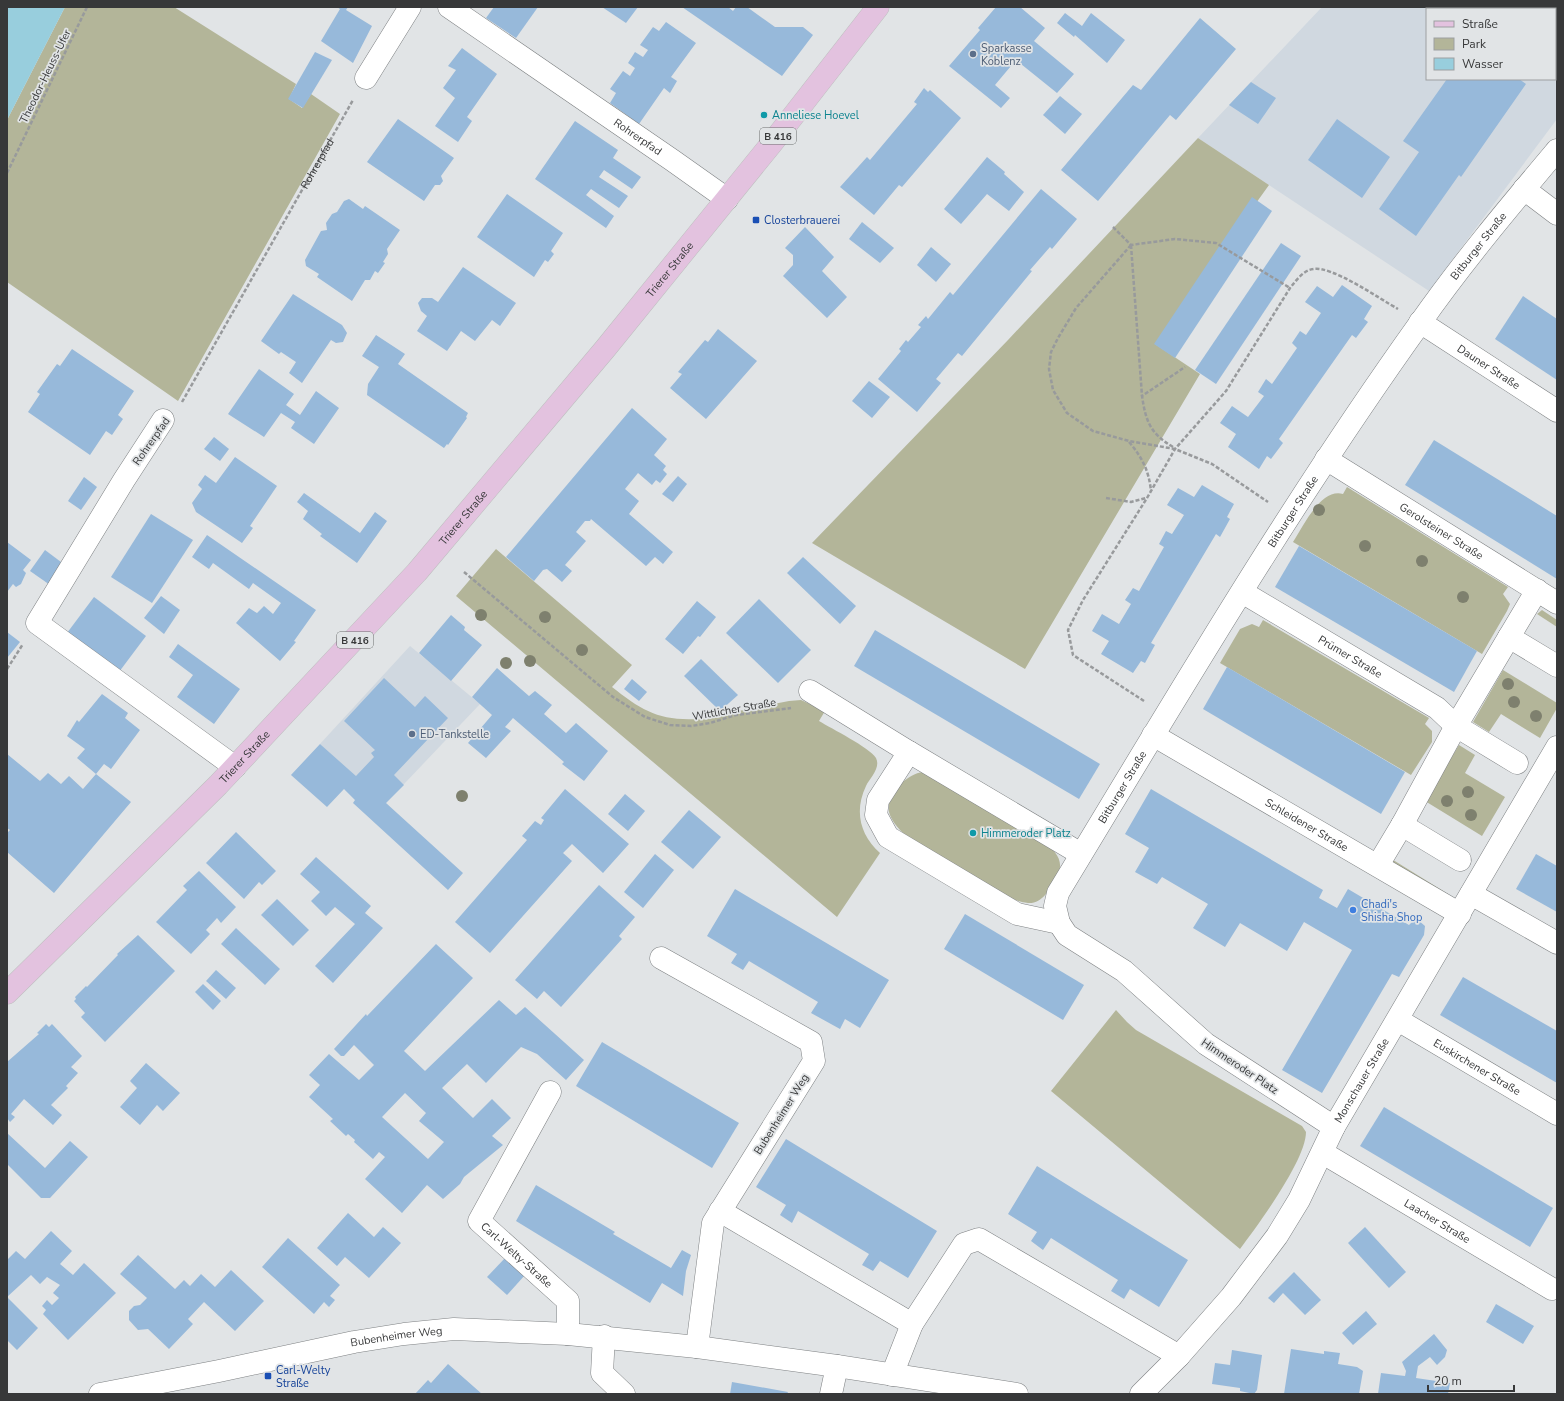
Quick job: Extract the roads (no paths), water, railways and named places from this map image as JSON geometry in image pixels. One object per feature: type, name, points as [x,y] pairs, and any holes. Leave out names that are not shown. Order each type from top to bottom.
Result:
[{"type":"main road","name":"Trierer Straße","points":[[7,993],[235,767],[417,572],[558,407],[727,199],[878,7]]},
{"type":"street","points":[[366,78],[410,7]]},
{"type":"street","name":"Rohrerpfad","points":[[450,7],[727,199]]},
{"type":"street","name":"Bitburger Straße","points":[[1059,923],[1055,906],[1058,893],[1164,715],[1288,516],[1420,322],[1524,189],[1557,150]]},
{"type":"street","points":[[1524,189],[1557,214]]},
{"type":"street","name":"Dauner Straße","points":[[1420,322],[1557,411]]},
{"type":"street","name":"Rohrerpfad","points":[[163,420],[124,480],[37,623],[235,767]]},
{"type":"street","name":"Gerolsteiner Straße","points":[[1326,459],[1557,603]]},
{"type":"street","points":[[1378,865],[1402,825],[1456,726],[1538,590]]},
{"type":"street","name":"Prümer Straße","points":[[1242,592],[1437,708],[1456,726],[1505,757]]},
{"type":"street","points":[[1509,637],[1550,661]]},
{"type":"street","points":[[804,699],[908,752],[1081,854]]},
{"type":"street","name":"Schleidener Straße","points":[[1153,734],[1460,914]]},
{"type":"street","name":"Monschauer Straße","points":[[1141,1394],[1179,1356],[1232,1297],[1256,1266],[1299,1200],[1323,1153],[1334,1127],[1471,894],[1551,774],[1557,747]]},
{"type":"street","points":[[908,752],[878,800],[876,815],[888,837],[1017,914],[1059,923]]},
{"type":"street","points":[[1402,825],[1460,860]]},
{"type":"street","points":[[1471,894],[1557,943]]},
{"type":"street","name":"Himmeroder Platz","points":[[1059,923],[1067,935],[1124,971],[1206,1044],[1334,1127]]},
{"type":"street","name":"Bubenheimer Weg","points":[[661,958],[811,1042],[814,1061],[713,1222],[697,1347]]},
{"type":"street","name":"Euskirchener Straße","points":[[1398,1020],[1557,1114]]},
{"type":"street","name":"Carl-Welty-Straße","points":[[550,1092],[479,1221],[568,1301],[568,1334]]},
{"type":"street","name":"Laacher Straße","points":[[1323,1153],[1552,1289]]},
{"type":"street","points":[[720,1211],[912,1324]]},
{"type":"street","points":[[892,1374],[912,1324],[964,1244],[979,1239],[1179,1356]]},
{"type":"street","name":"Bubenheimer Weg","points":[[100,1394],[219,1371],[354,1342],[404,1334],[454,1330],[604,1336],[837,1366],[1017,1394]]},
{"type":"street","points":[[604,1336],[602,1373],[624,1394]]},
{"type":"street","points":[[830,1394],[837,1366]]},
{"type":"water","points":[[7,7],[65,7],[7,120]]},
{"type":"place","name":"Sparkasse Koblenz","points":[[973,54]]},
{"type":"place","name":"Anneliese Hoevel","points":[[764,115]]},
{"type":"place","name":"Closterbrauerei","points":[[756,220]]},
{"type":"place","name":"ED-Tankstelle","points":[[412,734]]},
{"type":"place","name":"Himmeroder Platz","points":[[973,833]]},
{"type":"place","name":"Chadi's Shisha Shop","points":[[1353,910]]},
{"type":"place","name":"Carl-Welty Straße","points":[[268,1376]]}]
